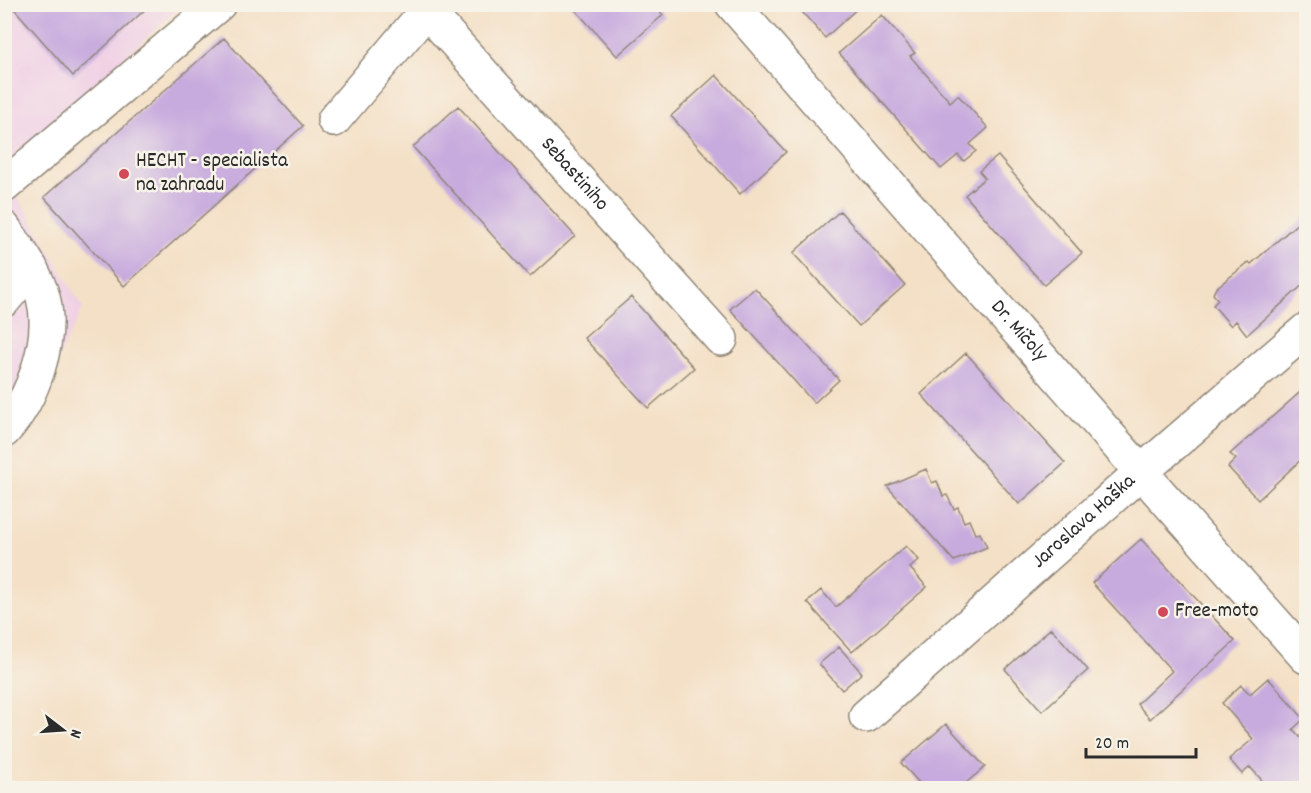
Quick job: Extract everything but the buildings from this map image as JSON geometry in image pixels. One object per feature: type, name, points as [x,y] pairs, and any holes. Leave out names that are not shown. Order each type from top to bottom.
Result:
[{"type":"street","points":[[4,186],[219,4]]},
{"type":"street","name":"Dr. Mičoly","points":[[732,4],[1306,657]]},
{"type":"street","name":"Sebastiniho","points":[[333,120],[430,8],[721,339]]},
{"type":"street","points":[[4,228],[31,268],[43,297],[45,325],[36,375],[25,400],[4,431]]},
{"type":"street","points":[[4,300],[31,268]]},
{"type":"street","name":"Jaroslava Haška","points":[[866,716],[1306,330]]},
{"type":"shaded area","points":[[5,5],[182,5],[5,168]]},
{"type":"shaded area","points":[[4,173],[83,308],[11,455],[5,462]]},
{"type":"place","name":"HECHT - specialista na zahradu","points":[[124,174]]},
{"type":"place","name":"Free-moto","points":[[1163,612]]}]
